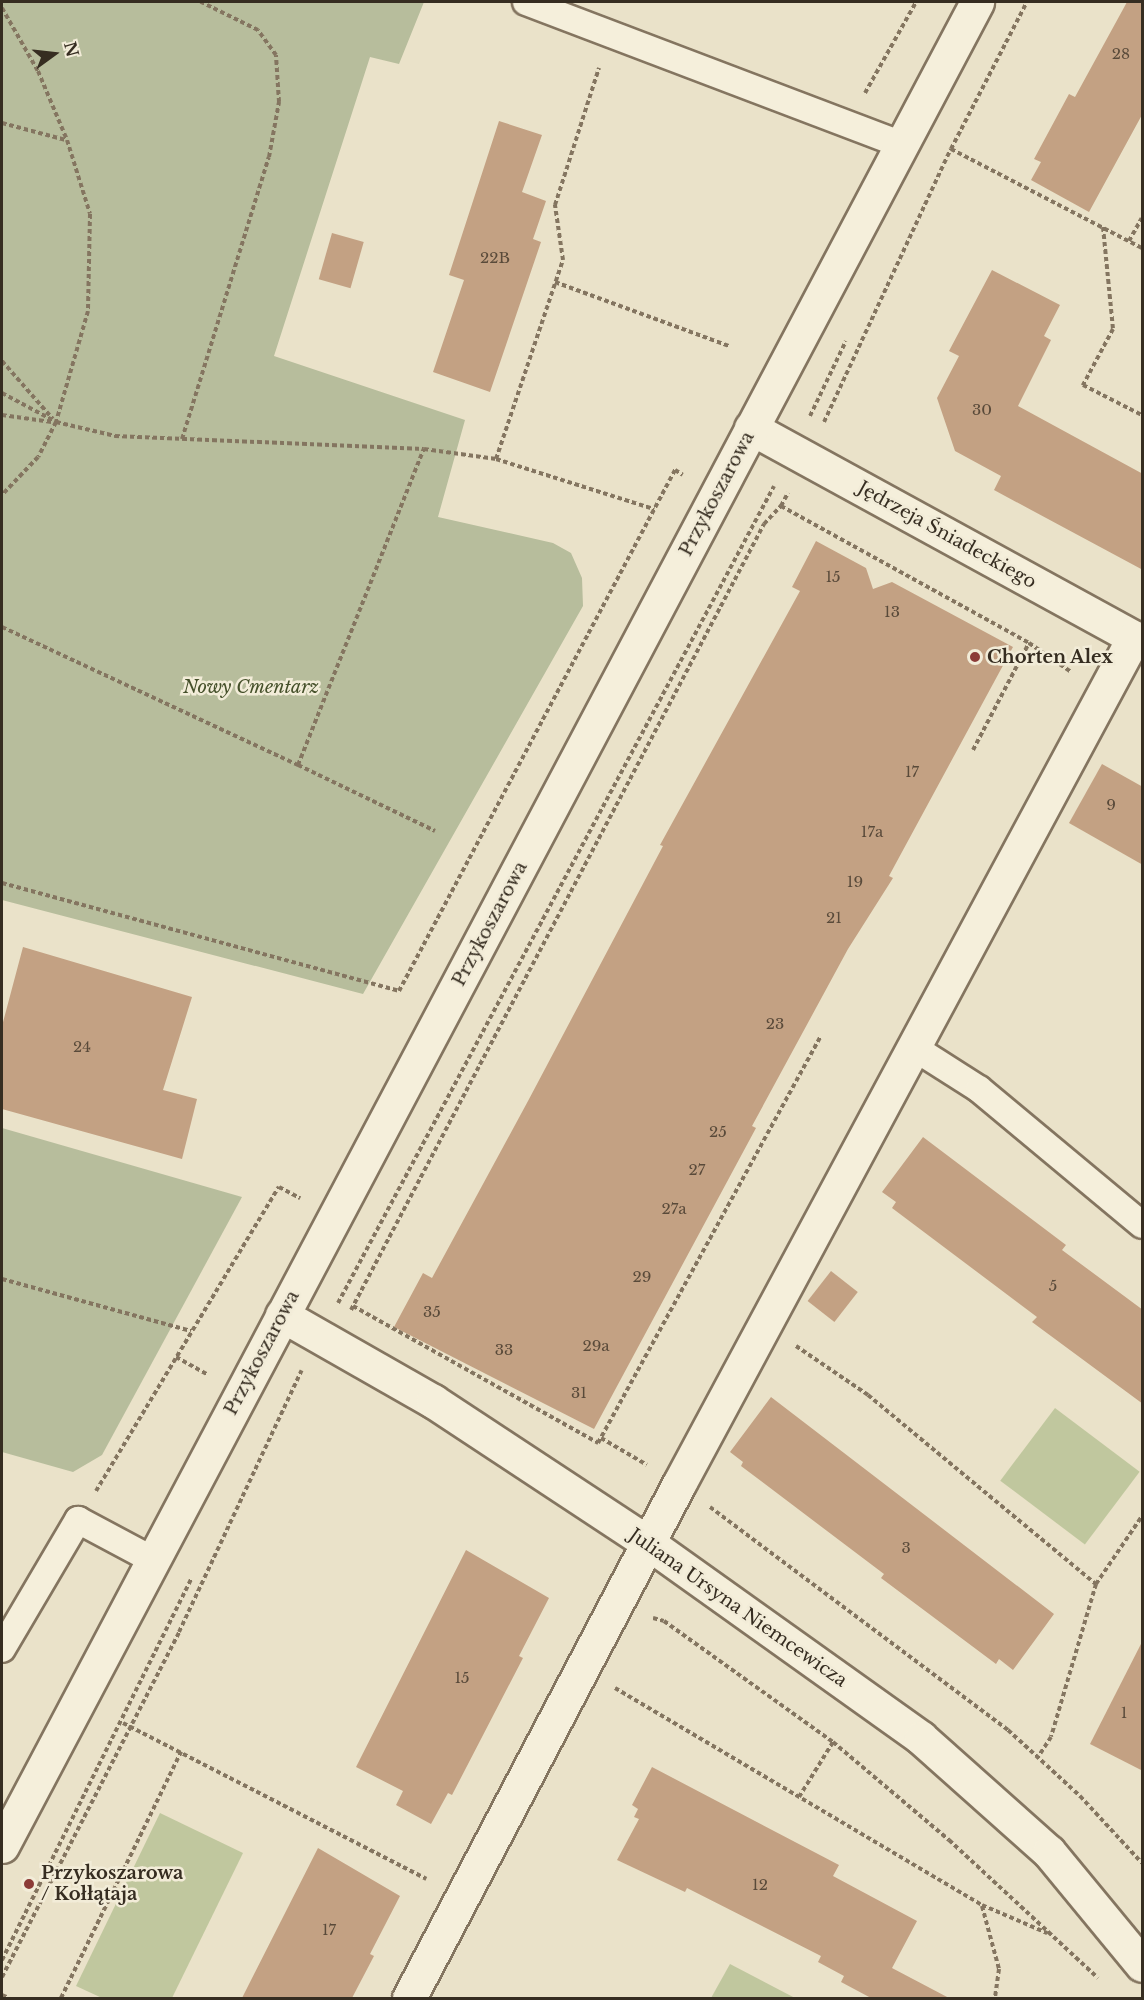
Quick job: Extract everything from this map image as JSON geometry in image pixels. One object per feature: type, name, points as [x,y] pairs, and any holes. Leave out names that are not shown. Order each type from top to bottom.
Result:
[{"type":"street","name":"Przykoszarowa","points":[[2,1846],[977,2]]},
{"type":"street","name":"Jędrzeja Śniadeckiego","points":[[751,428],[1138,639]]},
{"type":"street","points":[[410,1998],[679,1484],[1102,693],[1138,639]]},
{"type":"street","name":"Juliana Ursyna Niemcewicza","points":[[282,1315],[433,1401],[648,1543],[921,1738],[1049,1852],[1143,1965]]},
{"type":"lane","points":[[526,2],[609,36],[900,144]]},
{"type":"lane","points":[[913,1047],[979,1089],[1143,1225]]},
{"type":"lane","points":[[2,1649],[78,1520],[153,1560]]},
{"type":"path","points":[[182,439],[269,157],[279,102],[276,55],[258,30],[201,2]]},
{"type":"path","points":[[848,125],[915,2]]},
{"type":"path","points":[[287,1382],[315,1376],[327,1339],[800,454],[951,149],[1027,2]]},
{"type":"path","points":[[2,8],[38,70],[67,140],[90,214],[88,311],[56,422],[38,457],[2,495]]},
{"type":"path","points":[[496,459],[563,260],[555,205],[609,36]]},
{"type":"path","points":[[2,123],[67,140]]},
{"type":"path","points":[[951,149],[1143,248]]},
{"type":"path","points":[[1129,241],[1143,218]]},
{"type":"path","points":[[1103,227],[1113,329],[1083,385],[1143,415]]},
{"type":"path","points":[[555,282],[729,346]]},
{"type":"path","points":[[2,1977],[131,1726],[297,1380],[353,1306],[764,524],[781,506],[848,336]]},
{"type":"path","points":[[2,361],[56,422]]},
{"type":"path","points":[[2,393],[56,422]]},
{"type":"path","points":[[2,415],[56,422],[115,436],[424,449],[496,459],[654,509]]},
{"type":"path","points":[[298,765],[424,449]]},
{"type":"path","points":[[2,884],[399,991],[675,470]]},
{"type":"path","points":[[781,506],[1029,643],[1102,693]]},
{"type":"path","points":[[2,627],[435,831]]},
{"type":"path","points":[[973,750],[1029,643]]},
{"type":"path","points":[[353,1306],[598,1443],[821,1036]]},
{"type":"path","points":[[78,1520],[279,1187]]},
{"type":"path","points":[[2,1279],[191,1330]]},
{"type":"path","points":[[792,1344],[868,1395],[1096,1584]]},
{"type":"path","points":[[601,1438],[679,1484],[885,1635],[1038,1756],[1143,1863]]},
{"type":"path","points":[[1038,1756],[1051,1737],[1096,1584],[1143,1515]]},
{"type":"path","points":[[2,1960],[123,1723],[194,1574]]},
{"type":"path","points":[[619,1600],[664,1621],[833,1742],[949,1840],[1104,1985]]},
{"type":"path","points":[[615,1688],[982,1905],[1051,1935]]},
{"type":"path","points":[[123,1723],[434,1882]]},
{"type":"path","points":[[799,1797],[833,1742]]},
{"type":"path","points":[[61,1998],[181,1752]]},
{"type":"path","points":[[982,1905],[999,1969],[995,1998]]},
{"type":"path","points":[[2,1995],[9,1998]]},
{"type":"green space","name":"Nowy Cmentarz","points":[[2,2],[424,2],[399,64],[370,57],[274,356],[465,420],[438,517],[553,543],[571,553],[582,578],[583,606],[363,994],[2,900]]},
{"type":"green space","points":[[2,1128],[242,1197],[102,1455],[73,1472],[2,1452]]},
{"type":"green space","points":[[1055,1408],[1140,1472],[1085,1544],[1000,1481]]},
{"type":"green space","points":[[160,1813],[243,1853],[172,1998],[102,1998],[76,1986]]},
{"type":"green space","points":[[730,1964],[795,1998],[711,1998]]},
{"type":"building","points":[[1127,2],[1143,2],[1143,113],[1089,212],[1031,180],[1041,162],[1034,159],[1069,94],[1075,97]]},
{"type":"building","points":[[499,121],[542,135],[522,192],[546,201],[533,239],[541,242],[490,392],[433,372],[464,280],[449,275]]},
{"type":"building","points":[[332,233],[364,242],[350,288],[319,279]]},
{"type":"building","points":[[992,270],[1060,305],[1044,336],[1051,340],[1018,406],[1143,474],[1143,570],[994,490],[1001,476],[955,451],[937,398],[959,356],[949,351]]},
{"type":"building","points":[[816,541],[866,568],[873,589],[892,582],[1013,647],[889,876],[893,878],[848,949],[752,1126],[756,1128],[594,1429],[394,1327],[423,1273],[432,1278],[528,1101],[663,846],[660,845],[800,591],[792,587]]},
{"type":"building","points":[[1102,764],[1143,787],[1143,865],[1069,823]]},
{"type":"building","points":[[23,947],[192,997],[163,1090],[197,1099],[182,1159],[2,1109],[2,1026]]},
{"type":"building","points":[[923,1137],[1066,1245],[1062,1250],[1143,1310],[1143,1404],[1032,1322],[1037,1317],[892,1208],[896,1202],[882,1192]]},
{"type":"building","points":[[831,1271],[858,1292],[834,1322],[808,1301]]},
{"type":"building","points":[[771,1397],[1054,1614],[1013,1670],[999,1659],[996,1664],[881,1578],[884,1574],[741,1466],[743,1462],[730,1452]]},
{"type":"building","points":[[466,1550],[549,1598],[519,1656],[523,1658],[452,1795],[448,1793],[431,1824],[396,1805],[403,1791],[356,1767]]},
{"type":"building","points":[[1143,1640],[1143,1771],[1090,1744]]},
{"type":"building","points":[[652,1767],[839,1865],[833,1876],[917,1921],[892,1968],[949,1998],[871,1998],[841,1982],[844,1976],[818,1962],[821,1956],[687,1888],[685,1892],[617,1860],[639,1819],[634,1817],[638,1809],[632,1805]]},
{"type":"building","points":[[318,1848],[400,1896],[370,1954],[374,1956],[352,1998],[242,1998]]},
{"type":"place","name":"Chorten Alex","points":[[975,657]]},
{"type":"place","name":"Przykoszarowa / Kołłątaja","points":[[29,1884]]}]
